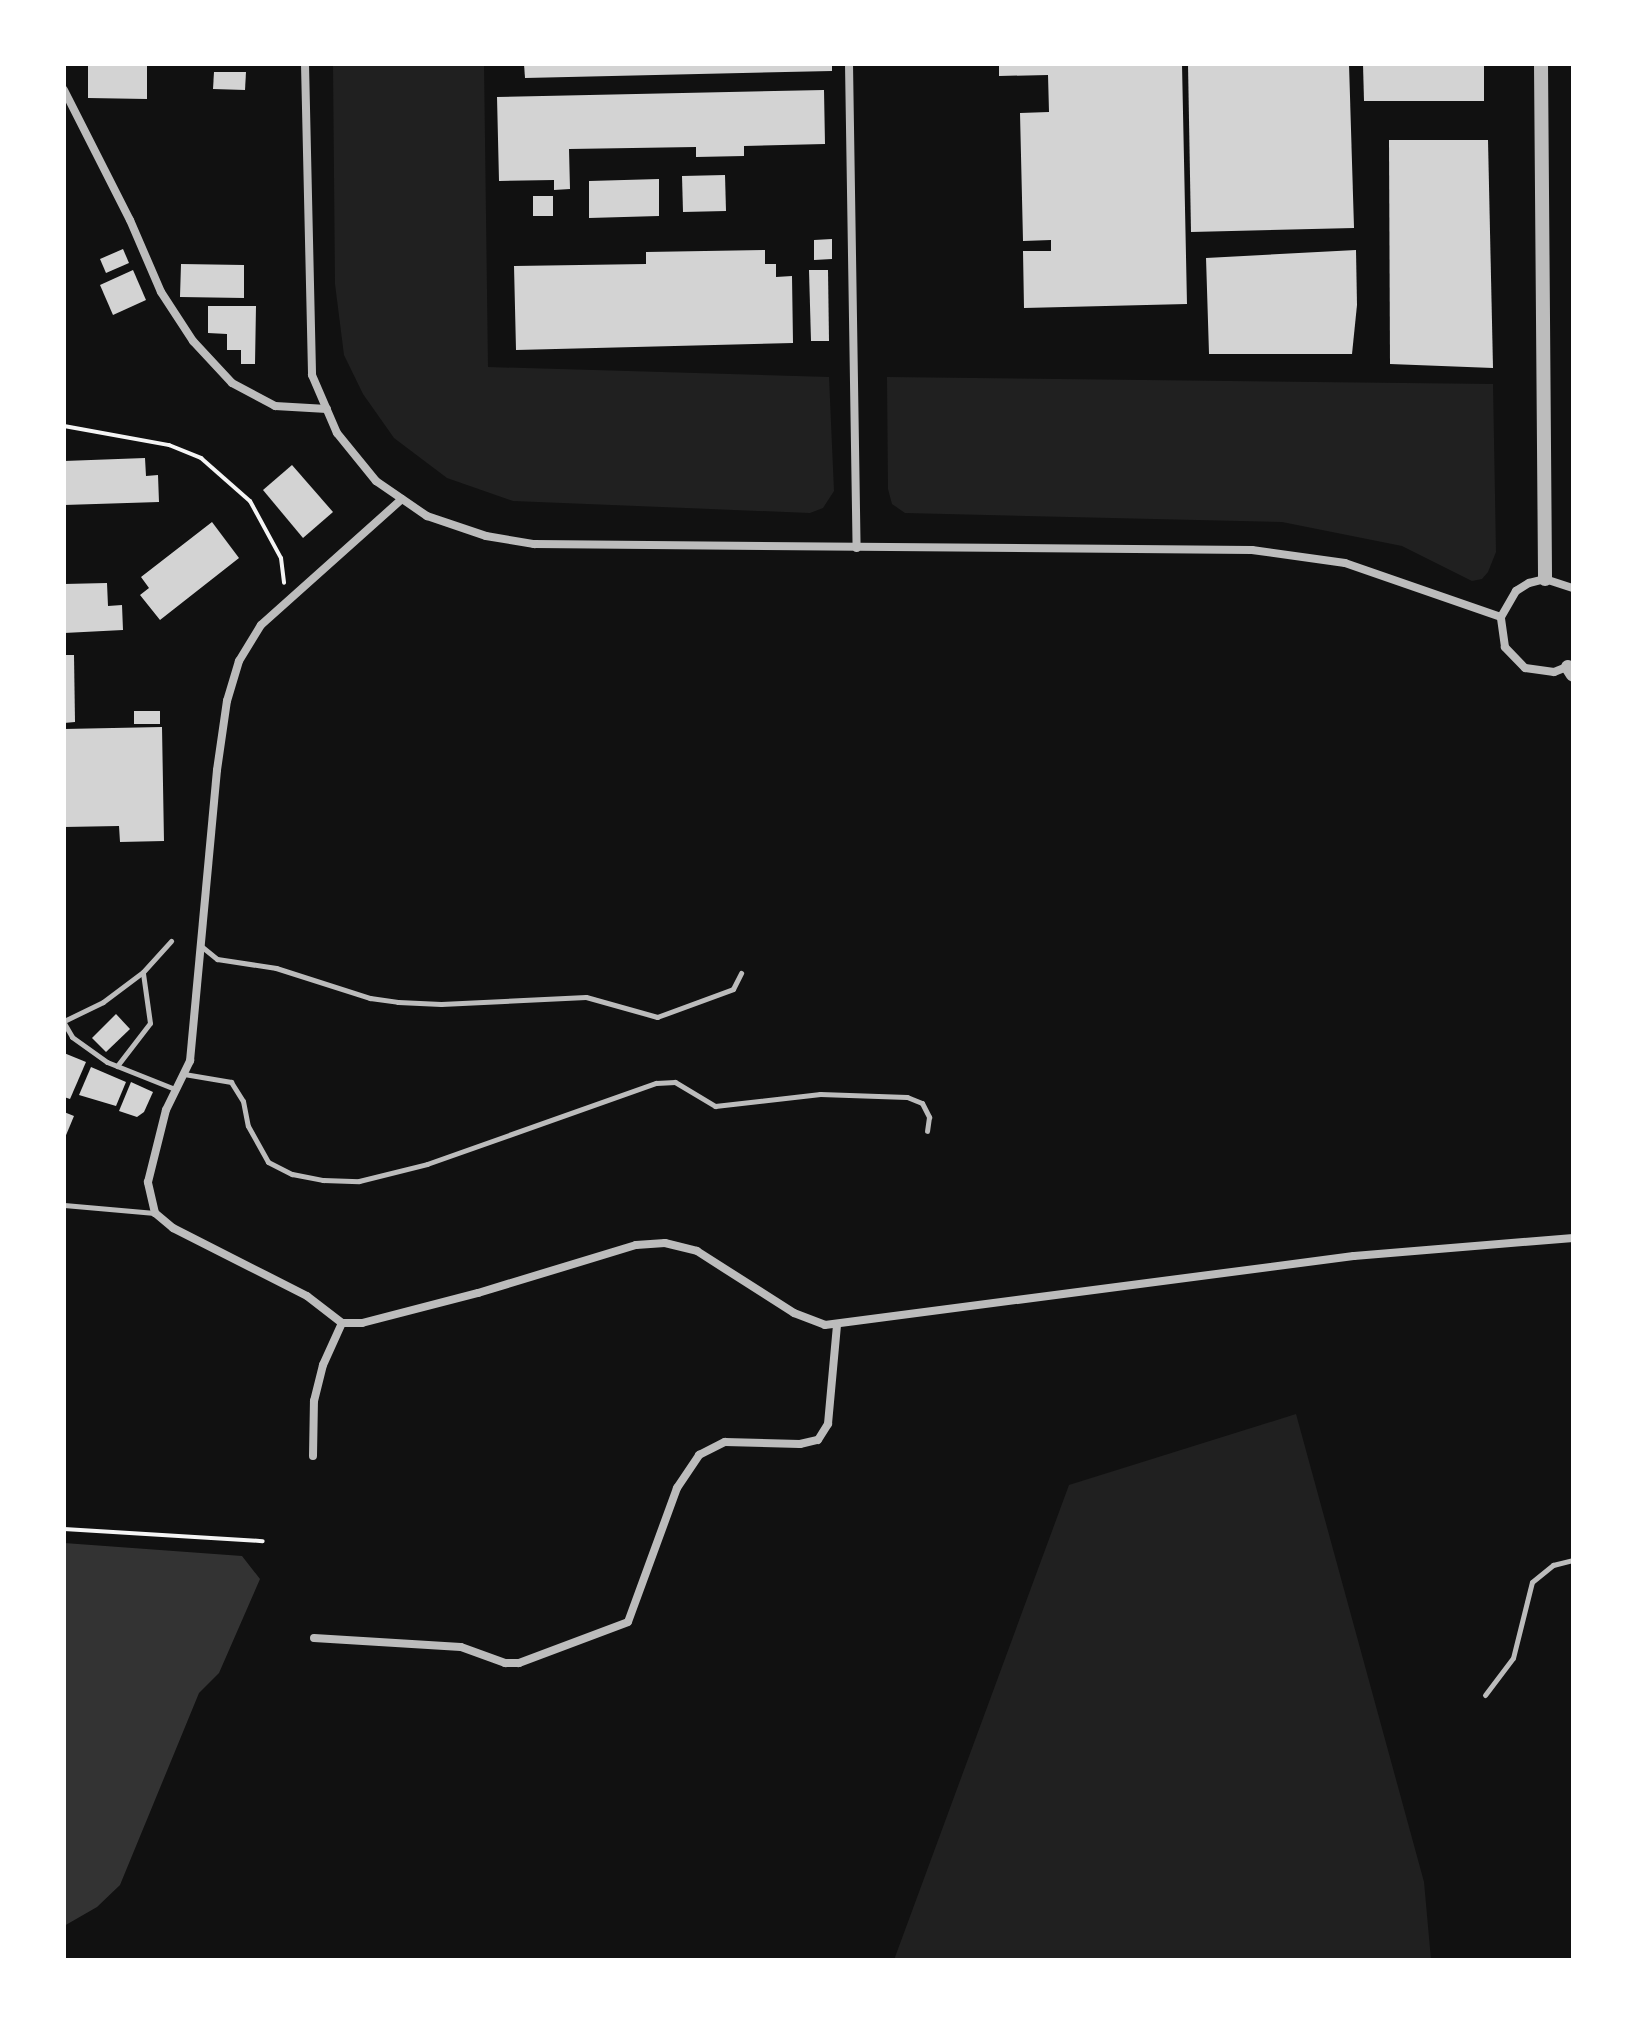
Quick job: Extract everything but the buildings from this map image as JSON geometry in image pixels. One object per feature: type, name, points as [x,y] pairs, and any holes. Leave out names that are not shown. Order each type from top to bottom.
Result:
[{"type":"street","points":[[305,64],[312,375],[337,433],[376,481],[427,516],[486,536],[534,544],[1252,550],[1345,563],[1501,617]]},
{"type":"street","points":[[849,64],[857,548]]},
{"type":"street","points":[[1541,64],[1545,579]]},
{"type":"street","points":[[64,90],[130,220],[161,292],[193,341],[232,383],[275,406],[327,409]]},
{"type":"street","points":[[402,499],[261,625],[239,661],[227,701],[190,1061],[166,1110],[148,1182],[155,1213],[173,1228],[307,1296],[342,1323],[362,1323],[478,1293],[636,1245],[665,1243],[697,1251],[813,1323],[837,1325],[1354,1256],[1573,1238]]},
{"type":"street","points":[[1571,669],[1540,672],[1513,659],[1505,647],[1501,617],[1516,591],[1545,579],[1573,588]]},
{"type":"street","points":[[313,1456],[314,1401],[323,1365],[342,1323]]},
{"type":"street","points":[[314,1638],[461,1647],[505,1663],[519,1663],[628,1622],[677,1488],[699,1455],[712,1446],[735,1441],[811,1444],[824,1433],[830,1405],[837,1325]]},
{"type":"lane","points":[[171,941],[143,972],[103,1002],[64,1022],[72,1037],[117,1066],[176,1090]]},
{"type":"lane","points":[[200,945],[217,959],[276,968],[370,998],[441,1004],[586,997],[657,1017],[733,989],[741,973]]},
{"type":"lane","points":[[117,1066],[150,1023],[143,972]]},
{"type":"lane","points":[[184,1074],[231,1082],[243,1101],[248,1126],[268,1162],[292,1174],[323,1180],[359,1181],[427,1164],[656,1083],[675,1082],[715,1106],[807,1094],[907,1097],[922,1103],[929,1117],[927,1131]]},
{"type":"lane","points":[[64,1205],[155,1213]]},
{"type":"lane","points":[[1485,1695],[1513,1658],[1532,1582],[1553,1565],[1573,1560]]},
{"type":"path","points":[[64,426],[181,448],[227,477],[250,501],[281,558],[285,574],[283,608]]},
{"type":"path","points":[[64,1529],[263,1541]]},
{"type":"shaded area","points":[[333,64],[484,64],[488,367],[829,377],[834,491],[823,508],[810,513],[513,501],[447,478],[394,438],[363,394],[344,355],[335,284]]},
{"type":"shaded area","points":[[887,377],[1493,384],[1496,552],[1488,572],[1482,579],[1472,581],[1402,546],[1282,522],[905,513],[892,504],[888,489]]},
{"type":"shaded area","points":[[1296,1414],[1424,1882],[1431,1960],[894,1960],[1069,1485]]},
{"type":"shaded area","points":[[64,1543],[242,1556],[260,1579],[219,1673],[199,1693],[120,1885],[97,1907],[64,1926]]}]
